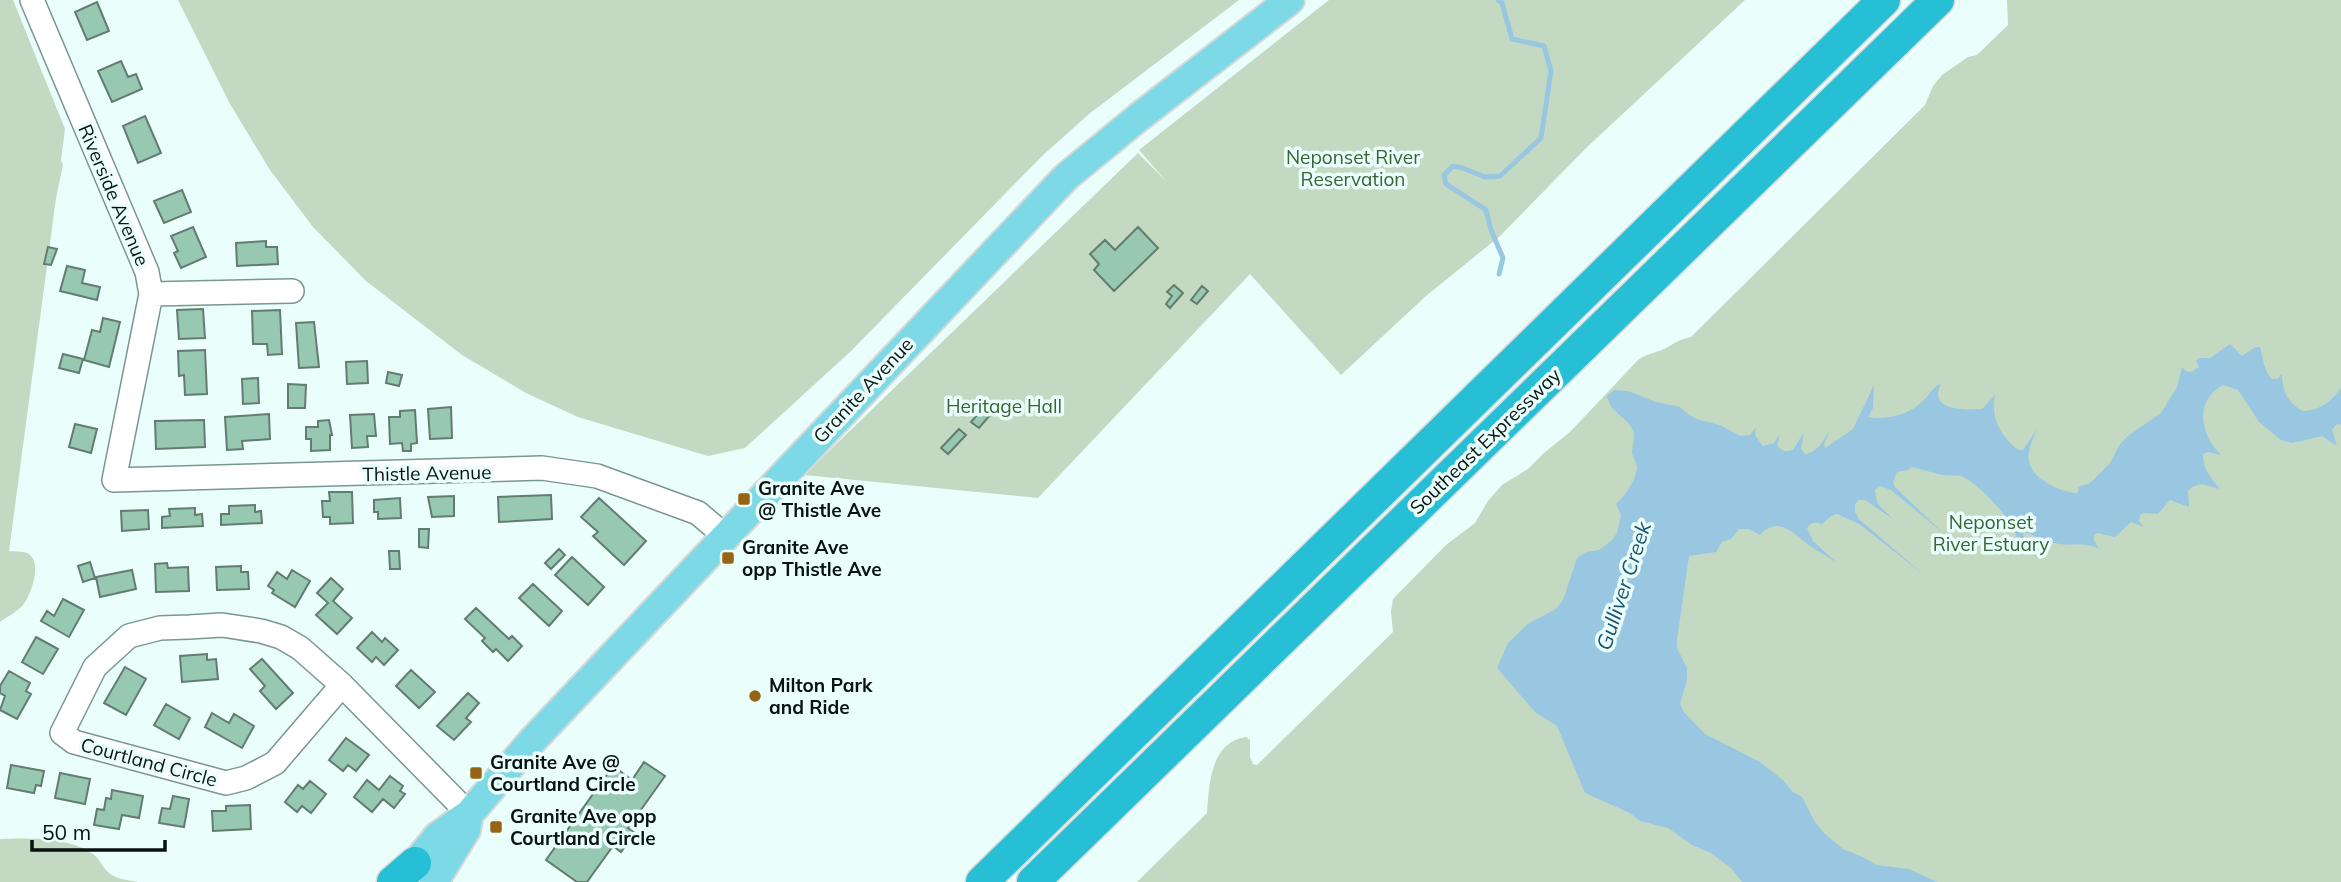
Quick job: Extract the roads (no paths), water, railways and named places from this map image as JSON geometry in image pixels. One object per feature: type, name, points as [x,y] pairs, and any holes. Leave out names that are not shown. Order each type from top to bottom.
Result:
[{"type":"highway","points":[[961,882],[1863,0]]},
{"type":"highway","points":[[982,882],[1884,0]]},
{"type":"highway","points":[[1010,882],[1912,0]]},
{"type":"highway","name":"Southeast Expressway","points":[[1033,882],[1938,0]]},
{"type":"main road","name":"Granite Avenue","points":[[411,877],[439,836],[470,814],[533,740],[1066,177],[1290,0]]},
{"type":"street","name":"Riverside Avenue","points":[[32,0],[147,272],[151,294],[114,480]]},
{"type":"street","points":[[151,294],[292,291]]},
{"type":"street","name":"Thistle Avenue","points":[[114,480],[542,468],[597,476],[698,513],[725,536]]},
{"type":"street","name":"Courtland Circle","points":[[342,685],[275,763],[246,778],[226,783],[74,742],[62,733],[95,667],[129,636],[160,628],[222,625],[271,634],[300,648],[342,685],[470,814]]},
{"type":"water","name":"Gulliver Creek","points":[[2230,344],[2242,356],[2255,347],[2260,347],[2269,376],[2277,379],[2282,374],[2287,396],[2293,405],[2303,411],[2325,404],[2341,388],[2341,424],[2332,430],[2337,446],[2322,436],[2292,443],[2281,440],[2259,422],[2238,390],[2223,385],[2208,399],[2203,418],[2208,438],[2221,455],[2208,452],[2203,454],[2204,465],[2220,489],[2197,485],[2188,490],[2189,507],[2170,500],[2158,514],[2140,515],[2139,521],[2144,527],[2131,522],[2115,537],[2098,533],[2094,535],[2094,540],[2099,549],[2084,545],[2064,545],[2023,533],[2024,541],[2038,559],[2017,541],[2012,525],[1999,508],[1969,480],[1961,476],[1942,475],[1912,467],[1897,472],[1893,482],[1895,487],[1944,534],[1891,490],[1880,486],[1875,490],[1877,503],[1893,519],[1865,500],[1859,500],[1855,504],[1855,512],[1859,519],[1923,574],[1859,524],[1837,514],[1822,524],[1814,523],[1807,528],[1813,541],[1837,563],[1780,526],[1767,529],[1760,535],[1749,529],[1739,529],[1731,539],[1722,542],[1716,552],[1689,556],[1677,640],[1677,648],[1687,668],[1687,680],[1680,704],[1684,712],[1705,734],[1760,762],[1784,781],[1793,792],[1802,797],[1824,833],[1843,849],[1877,865],[1909,869],[1937,882],[1742,882],[1732,869],[1711,853],[1692,845],[1668,828],[1640,821],[1630,813],[1585,793],[1557,726],[1536,713],[1497,668],[1508,643],[1529,623],[1556,609],[1563,600],[1577,558],[1586,552],[1599,550],[1617,533],[1621,515],[1616,504],[1630,487],[1637,467],[1632,452],[1633,430],[1615,411],[1607,396],[1614,390],[1628,391],[1656,402],[1680,407],[1699,420],[1720,425],[1741,436],[1750,435],[1756,427],[1755,435],[1763,446],[1774,443],[1780,434],[1777,445],[1784,451],[1793,450],[1804,432],[1801,449],[1805,454],[1817,449],[1830,430],[1825,448],[1853,429],[1874,385],[1873,408],[1868,417],[1875,418],[1898,415],[1913,409],[1941,384],[1939,399],[1958,409],[1982,409],[1995,395],[1994,411],[1998,426],[2018,450],[2023,450],[2037,429],[2029,457],[2035,473],[2055,487],[2077,493],[2078,487],[2090,483],[2110,463],[2120,444],[2128,436],[2161,413],[2177,387],[2182,367],[2191,372],[2199,367],[2196,361],[2199,358],[2210,358]]},
{"type":"waterway","points":[[1498,0],[1502,3],[1512,39],[1544,46],[1551,71],[1541,138],[1500,176],[1485,177],[1453,166],[1444,175],[1446,184],[1486,210],[1503,258],[1499,274]]},
{"type":"place","name":"Granite Ave @ Thistle Ave","points":[[744,499]]},
{"type":"place","name":"Granite Ave opp Thistle Ave","points":[[728,558]]},
{"type":"place","name":"Milton Park and Ride","points":[[755,696]]},
{"type":"place","name":"Granite Ave @ Courtland Circle","points":[[476,773]]},
{"type":"place","name":"Granite Ave opp Courtland Circle","points":[[496,827]]},
{"type":"park label","name":"Neponset River Reservation","points":[[1353,168]]},
{"type":"park label","name":"Heritage Hall","points":[[1004,406]]},
{"type":"park label","name":"Neponset River Estuary","points":[[1991,533]]}]
